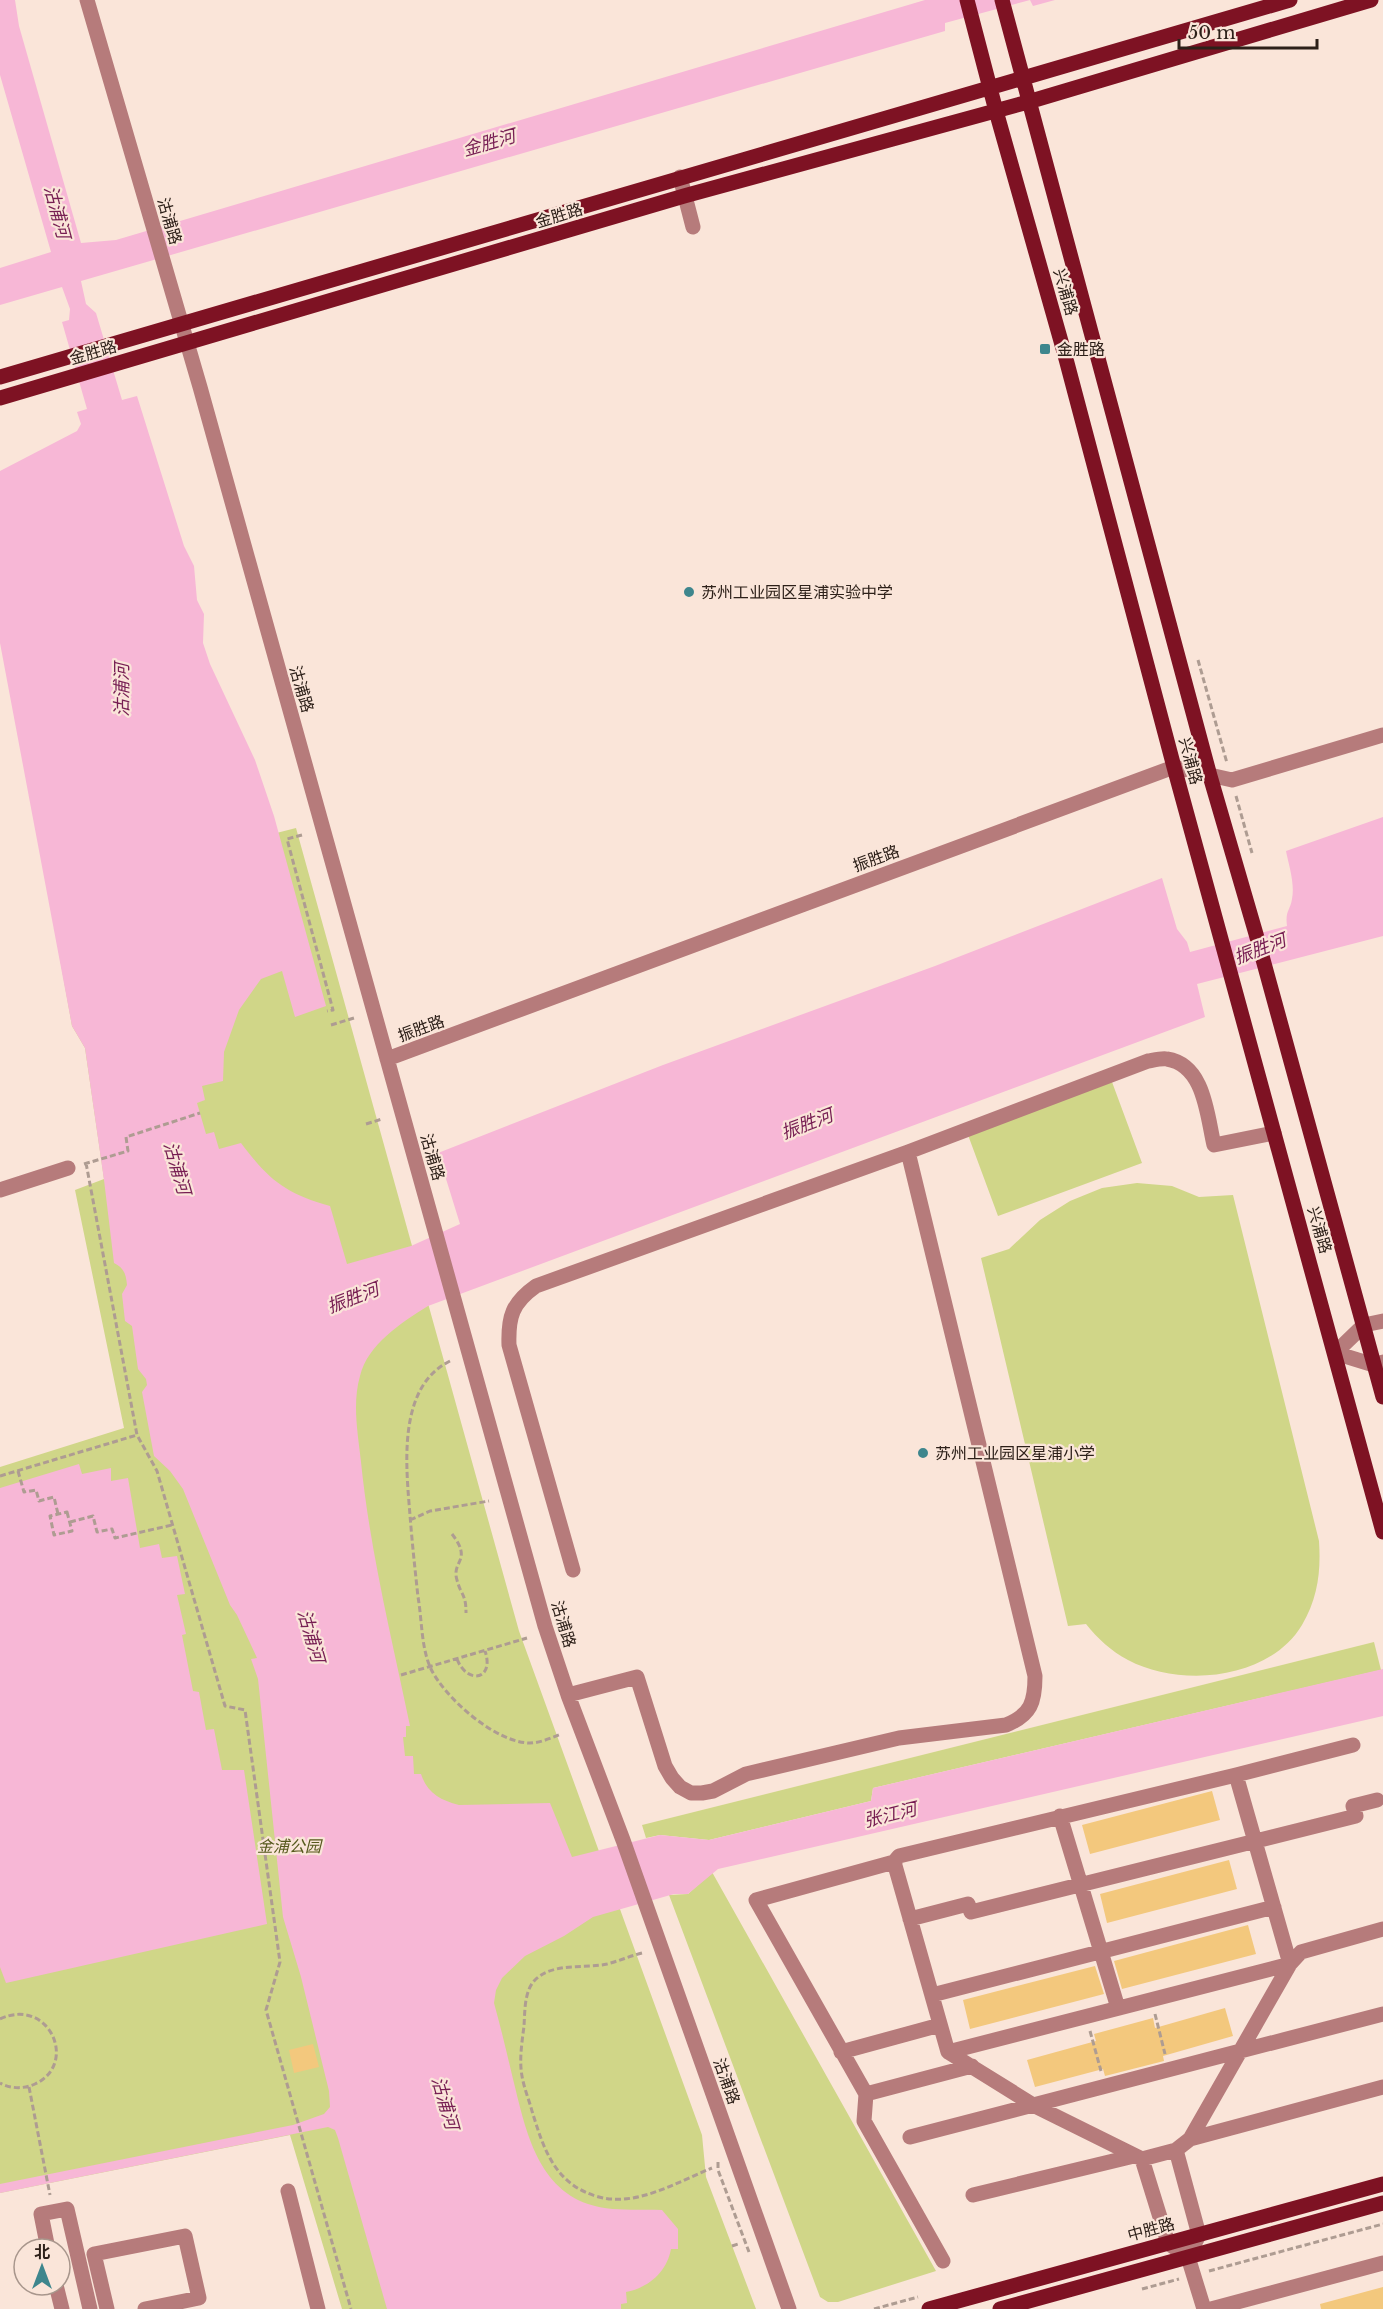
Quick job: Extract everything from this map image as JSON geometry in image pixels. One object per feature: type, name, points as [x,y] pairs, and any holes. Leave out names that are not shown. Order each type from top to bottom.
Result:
[{"type":"main road","name":"兴浦路","points":[[967,0],[1383,1532]]},
{"type":"main road","name":"金胜路","points":[[0,377],[1290,0]]},
{"type":"main road","name":"金胜路","points":[[0,398],[684,196],[1028,102],[1371,0]]},
{"type":"main road","name":"兴浦路","points":[[1003,5],[1210,776],[1364,1325],[1379,1364],[1383,1397]]},
{"type":"main road","name":"中胜路","points":[[929,2309],[1383,2184]]},
{"type":"main road","points":[[1000,2309],[1383,2203]]},
{"type":"street","name":"沽浦路","points":[[87,0],[182,325],[545,1626],[789,2309]]},
{"type":"street","points":[[680,177],[693,227]]},
{"type":"street","points":[[1174,766],[1232,780],[1383,735]]},
{"type":"street","name":"振胜路","points":[[387,1059],[1174,766]]},
{"type":"street","points":[[573,1570],[509,1345],[508,1326],[513,1310],[521,1296],[536,1286],[908,1152],[1148,1061],[1166,1059],[1184,1065],[1195,1076],[1214,1146],[1274,1133]]},
{"type":"street","points":[[568,1695],[636,1677],[665,1766],[672,1779],[691,1793],[702,1794],[713,1791],[746,1774],[899,1738],[1006,1725],[1017,1721],[1028,1712],[1035,1695],[1035,1676],[908,1152]]},
{"type":"street","points":[[0,1190],[68,1168]]},
{"type":"street","points":[[1335,1353],[1364,1325],[1383,1321]]},
{"type":"street","points":[[1335,1353],[1379,1364]]},
{"type":"street","points":[[943,2261],[864,2121],[866,2094],[756,1900],[894,1862],[899,1856],[1353,1745]]},
{"type":"street","points":[[1236,1775],[1290,1964]]},
{"type":"street","points":[[910,1919],[968,1904],[971,1912],[1356,1816],[1353,1806],[1377,1800]]},
{"type":"street","points":[[1060,1816],[1118,2008]]},
{"type":"street","points":[[894,1862],[948,2052],[1035,2106],[1138,2157],[1168,2243],[1188,2257],[1204,2309]]},
{"type":"street","points":[[932,1995],[1274,1907]]},
{"type":"street","points":[[973,2195],[1176,2150],[1190,2139],[1290,1964],[1301,1952],[1383,1929]]},
{"type":"street","points":[[948,2052],[1290,1964]]},
{"type":"street","points":[[910,2137],[1383,2013]]},
{"type":"street","points":[[841,2052],[940,2025]]},
{"type":"street","points":[[866,2094],[972,2066]]},
{"type":"street","points":[[1190,2139],[1383,2086]]},
{"type":"street","points":[[1176,2150],[1199,2235],[1188,2257]]},
{"type":"street","points":[[288,2191],[318,2309]]},
{"type":"street","points":[[46,2237],[41,2214],[67,2209],[90,2309]]},
{"type":"street","points":[[107,2309],[94,2254],[185,2236],[200,2298],[145,2309]]},
{"type":"street","points":[[1210,2309],[1383,2263]]},
{"type":"path","points":[[302,835],[287,839],[333,1010],[327,1011]]},
{"type":"path","points":[[331,1025],[354,1018]]},
{"type":"path","points":[[68,1168],[128,1151],[126,1137],[200,1113]]},
{"type":"path","points":[[366,1124],[382,1119]]},
{"type":"path","points":[[86,1163],[137,1435],[157,1472],[225,1706],[245,1710],[280,1962],[267,2010],[351,2309]]},
{"type":"path","points":[[450,1361],[429,1375],[413,1410],[406,1451],[415,1570],[430,1667],[447,1691],[494,1733],[508,1739],[528,1743],[537,1743],[561,1734]]},
{"type":"path","points":[[0,1476],[137,1435]]},
{"type":"path","points":[[18,1471],[24,1492],[36,1490],[39,1501],[54,1497],[58,1514]]},
{"type":"path","points":[[410,1520],[430,1511],[489,1501]]},
{"type":"path","points":[[67,1512],[70,1522],[72,1531],[54,1535],[50,1516],[67,1512]]},
{"type":"path","points":[[70,1522],[93,1516],[97,1532],[112,1529],[115,1538],[172,1525]]},
{"type":"path","points":[[452,1534],[461,1549],[462,1556],[456,1579],[465,1596],[466,1613]]},
{"type":"path","points":[[401,1675],[527,1638]]},
{"type":"path","points":[[457,1659],[465,1673],[471,1676],[482,1674],[488,1666],[485,1651]]},
{"type":"path","points":[[642,1953],[606,1964],[547,1972],[536,1979],[529,1989],[525,2003],[522,2077],[544,2149],[563,2177],[577,2188],[599,2197],[614,2199],[630,2199],[645,2195],[712,2168]]},
{"type":"path","points":[[1151,2000],[1169,2070]]},
{"type":"path","points":[[0,2019],[9,2015],[22,2014],[34,2017],[43,2022],[52,2032],[56,2044],[56,2057],[50,2072],[41,2082],[29,2087],[16,2088],[0,2083]]},
{"type":"path","points":[[1086,2016],[1105,2087]]},
{"type":"path","points":[[29,2087],[49,2187]]},
{"type":"path","points":[[1142,2289],[1383,2224]]},
{"type":"path","points":[[732,2246],[738,2244]]},
{"type":"green space","name":"金浦公园","points":[[296,828],[519,1631],[702,2135],[706,2177],[756,2309],[342,2309],[290,2135],[0,2193],[0,1467],[124,1428],[75,1190],[104,1179],[85,1048],[72,1026],[48,891]]},
{"type":"green space","points":[[1112,1082],[1142,1163],[998,1216],[968,1135]]},
{"type":"green space","points":[[1137,1183],[1172,1186],[1199,1197],[1233,1195],[1319,1541],[1315,1594],[1302,1625],[1287,1643],[1268,1658],[1246,1668],[1222,1674],[1198,1676],[1149,1669],[1116,1653],[1086,1624],[1068,1626],[981,1258],[1009,1249],[1040,1220],[1070,1201],[1102,1188]]},
{"type":"green space","points":[[1374,1642],[1381,1670],[873,1788],[871,1801],[709,1840],[660,1835],[646,1838],[642,1825]]},
{"type":"green space","points":[[712,1872],[936,2271],[838,2302],[828,2302],[820,2297],[669,1895],[688,1894]]},
{"type":"water","points":[[0,0],[15,0],[19,26],[81,243],[116,240],[925,0],[1030,0],[945,23],[945,31],[81,281],[86,304],[96,313],[122,400],[137,396],[184,546],[194,566],[197,600],[204,614],[203,643],[210,664],[255,760],[274,816],[326,1006],[295,1017],[282,971],[261,979],[239,1010],[224,1052],[223,1081],[202,1086],[205,1100],[197,1103],[206,1134],[214,1132],[219,1149],[241,1143],[260,1167],[279,1184],[301,1196],[330,1206],[347,1264],[411,1246],[460,1224],[438,1153],[663,1065],[935,966],[1162,878],[1177,929],[1187,942],[1190,952],[1287,926],[1293,887],[1286,851],[1383,817],[1383,936],[1197,984],[1205,1017],[428,1306],[387,1335],[370,1354],[364,1365],[356,1397],[357,1430],[376,1562],[410,1726],[406,1726],[406,1737],[403,1737],[405,1756],[413,1756],[414,1774],[421,1774],[431,1791],[452,1803],[459,1805],[550,1803],[572,1857],[660,1835],[709,1840],[871,1801],[873,1788],[1383,1669],[1383,1716],[718,1869],[688,1894],[674,1894],[593,1917],[564,1936],[525,1956],[502,1978],[496,1990],[494,2003],[522,2116],[536,2153],[556,2184],[570,2195],[597,2207],[662,2210],[678,2229],[678,2249],[671,2249],[661,2272],[649,2283],[626,2292],[627,2303],[621,2304],[621,2309],[387,2309],[338,2138],[335,2130],[328,2127],[0,2193],[0,2184],[293,2125],[324,2114],[330,2107],[329,2091],[301,1977],[283,1917],[258,1679],[251,1659],[257,1658],[230,1605],[183,1489],[170,1471],[154,1456],[142,1392],[147,1385],[146,1379],[138,1369],[132,1326],[125,1321],[122,1294],[127,1285],[126,1278],[122,1269],[114,1263],[85,1048],[72,1026],[0,643],[0,471],[77,431],[81,424],[77,412],[87,409],[62,322],[69,320],[70,309],[62,287],[0,305],[0,268],[51,252],[0,75]]},
{"type":"water","points":[[1030,0],[1055,0],[1033,6]]},
{"type":"water","points":[[79,1464],[82,1474],[111,1468],[111,1481],[128,1478],[140,1548],[159,1544],[162,1558],[177,1556],[185,1594],[177,1595],[186,1634],[182,1635],[193,1691],[199,1692],[206,1730],[214,1729],[222,1770],[244,1770],[267,1924],[6,1983],[0,1967],[0,1488]]},
{"type":"building","points":[[1212,1791],[1220,1820],[1090,1854],[1082,1825]]},
{"type":"building","points":[[1229,1860],[1237,1889],[1107,1923],[1100,1894]]},
{"type":"building","points":[[1248,1925],[1256,1954],[1122,1989],[1114,1961]]},
{"type":"building","points":[[1095,1966],[1104,1994],[970,2029],[963,2000]]},
{"type":"building","points":[[1225,2008],[1233,2036],[1163,2056],[1164,2061],[1105,2076],[1103,2069],[1035,2087],[1027,2060],[1096,2041],[1094,2034],[1153,2018],[1155,2028]]},
{"type":"building","points":[[313,2044],[319,2067],[294,2073],[289,2050]]},
{"type":"building","points":[[1383,2287],[1383,2309],[1321,2309],[1320,2304]]},
{"type":"place","name":"金胜路","points":[[1045,349]]},
{"type":"place","name":"苏州工业园区星浦实验中学","points":[[689,592]]},
{"type":"place","name":"苏州工业园区星浦小学","points":[[923,1453]]},
{"type":"water label","name":"金胜河","points":[[489,143]]},
{"type":"water label","name":"沽浦河","points":[[57,212]]},
{"type":"water label","name":"沽浦河","points":[[122,690]]},
{"type":"water label","name":"振胜河","points":[[1260,949]]},
{"type":"water label","name":"振胜河","points":[[807,1124]]},
{"type":"water label","name":"沽浦河","points":[[177,1168]]},
{"type":"water label","name":"振胜河","points":[[353,1298]]},
{"type":"water label","name":"沽浦河","points":[[311,1636]]},
{"type":"water label","name":"张江河","points":[[890,1815]]},
{"type":"water label","name":"沽浦河","points":[[445,2103]]}]
